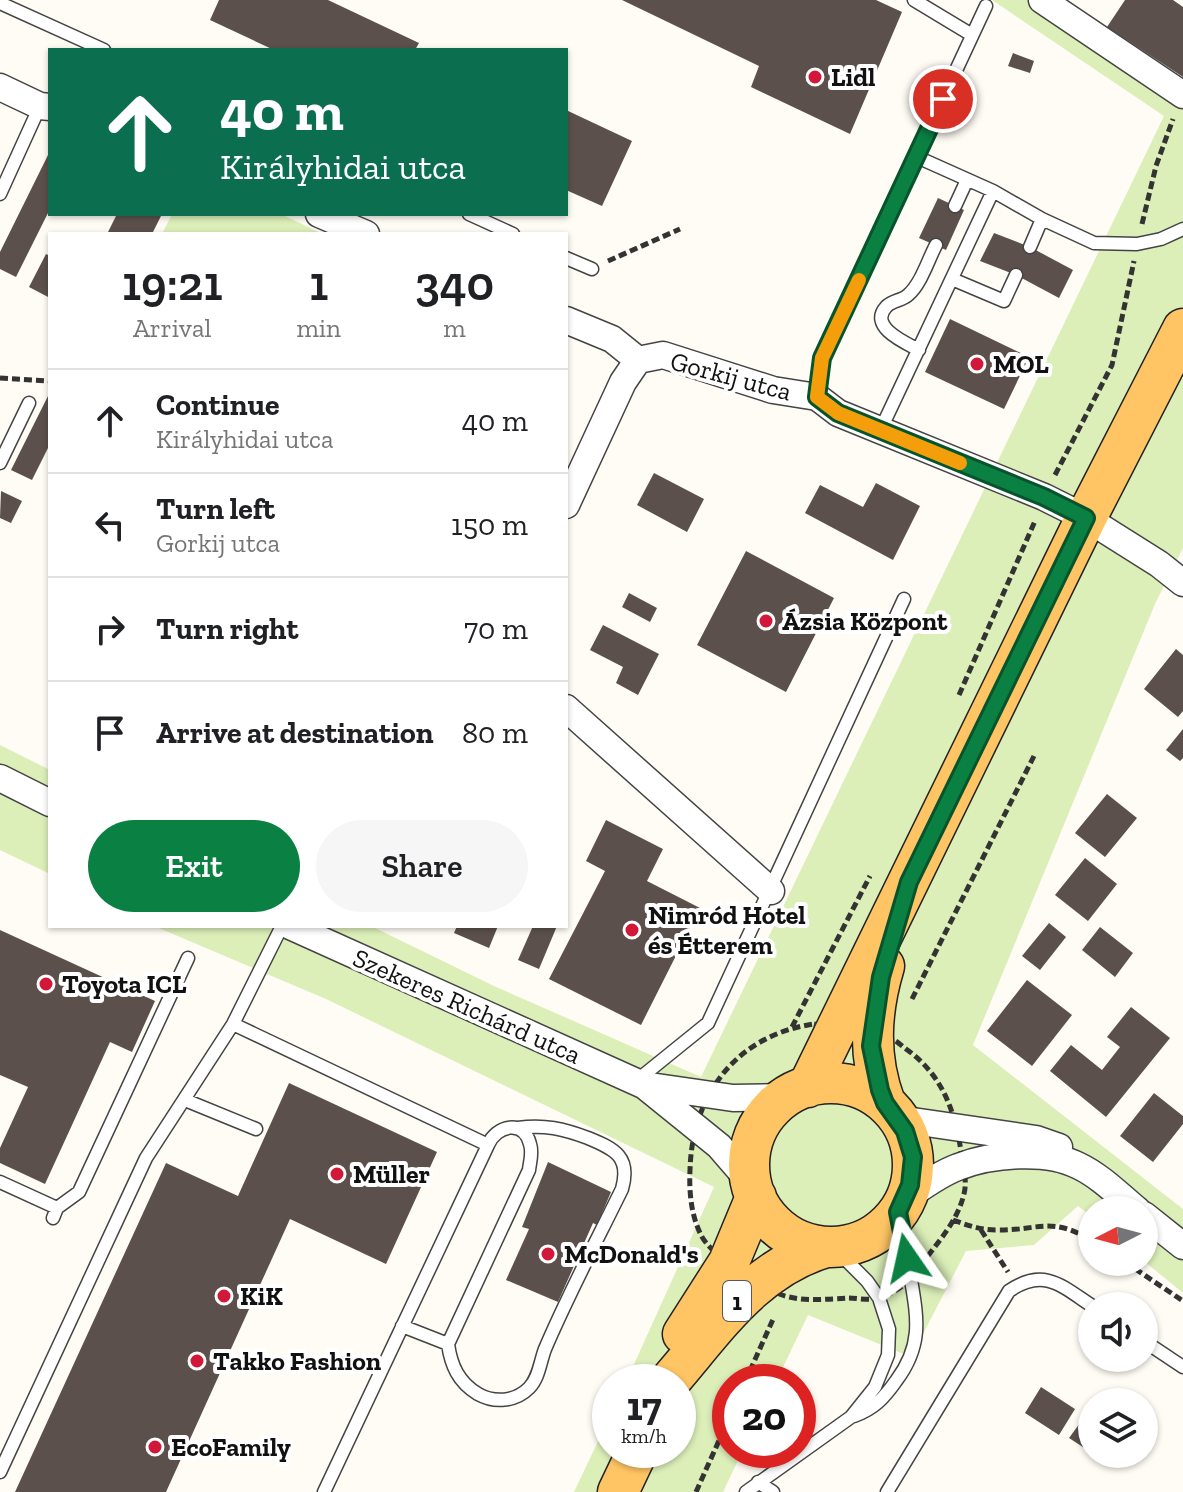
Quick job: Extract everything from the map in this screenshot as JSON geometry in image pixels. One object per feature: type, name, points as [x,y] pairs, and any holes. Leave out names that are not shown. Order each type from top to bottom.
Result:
[{"type":"main road","name":"1","points":[[757,1280],[754,1190],[750,1169],[753,1141],[766,1116],[875,1032],[890,878],[1086,518],[1183,329]]},
{"type":"main road","points":[[875,1032],[874,1068],[913,1157],[913,1172],[902,1205]]},
{"type":"main road","points":[[797,1092],[840,1084],[856,1087],[892,1111]]},
{"type":"main road","points":[[754,1190],[763,1211],[784,1232],[811,1244],[829,1247]]},
{"type":"main road","name":"1","points":[[674,1364],[684,1332],[757,1280],[782,1264],[829,1247],[846,1246],[870,1237],[890,1222],[902,1205]]},
{"type":"main road","points":[[618,1492],[629,1468]]},
{"type":"street","points":[[1042,0],[1180,104]]},
{"type":"street","points":[[0,87],[45,106]]},
{"type":"street","points":[[324,216],[361,232]]},
{"type":"street","name":"Gorkij utca","points":[[568,321],[612,339],[638,360]]},
{"type":"street","name":"Gorkij utca","points":[[568,501],[623,382],[638,360],[663,355],[773,390],[817,397],[838,413],[1044,497],[1086,518],[1159,564],[1183,583]]},
{"type":"street","points":[[568,710],[771,891]]},
{"type":"street","points":[[0,778],[48,802]]},
{"type":"street","name":"Szekeres Richárd utca","points":[[294,928],[639,1084],[719,1146],[754,1190]]},
{"type":"street","name":"Szekeres Richárd utca","points":[[639,1084],[733,1098],[797,1092]]},
{"type":"street","points":[[892,1111],[958,1127],[1055,1144],[1071,1153],[1120,1196]]},
{"type":"street","points":[[902,1205],[933,1180],[963,1165],[1017,1155],[1062,1159],[1092,1174]]},
{"type":"street","points":[[1158,1226],[1183,1246]]},
{"type":"lane","points":[[914,0],[972,35]]},
{"type":"lane","points":[[0,3],[100,48]]},
{"type":"lane","points":[[817,397],[822,358],[986,6]]},
{"type":"lane","points":[[0,194],[45,106]]},
{"type":"lane","points":[[917,157],[993,191],[1042,219],[1094,243],[1137,244],[1161,239],[1183,229]]},
{"type":"lane","points":[[955,206],[967,180]]},
{"type":"lane","points":[[880,431],[993,191]]},
{"type":"lane","points":[[473,216],[509,232]]},
{"type":"lane","points":[[1030,247],[1042,219]]},
{"type":"lane","points":[[919,350],[890,334],[884,327],[883,313],[888,304],[910,293],[936,245]]},
{"type":"lane","points":[[568,259],[592,269]]},
{"type":"lane","points":[[952,279],[1004,301],[1016,275]]},
{"type":"lane","points":[[0,463],[29,403]]},
{"type":"lane","points":[[639,1084],[708,1023],[904,599]]},
{"type":"lane","points":[[0,1472],[146,1158],[233,1024],[281,928]]},
{"type":"lane","points":[[0,1182],[55,1213],[79,1192],[188,958]]},
{"type":"lane","points":[[233,1024],[488,1145]]},
{"type":"lane","points":[[185,1100],[256,1129]]},
{"type":"lane","points":[[324,1492],[488,1145],[496,1132],[511,1127],[547,1125],[610,1147],[624,1165],[626,1174],[622,1189],[544,1351],[530,1387],[505,1400],[481,1396],[464,1384],[455,1372],[448,1344],[529,1170],[531,1147],[525,1133],[518,1128]]},
{"type":"lane","points":[[746,1492],[851,1417],[876,1406],[901,1375],[916,1343],[918,1322],[902,1205]]},
{"type":"lane","points":[[829,1247],[867,1281],[879,1298],[889,1329],[888,1355],[875,1387],[851,1417]]},
{"type":"lane","points":[[887,1492],[1009,1291],[1025,1280],[1041,1279],[1058,1283],[1078,1297]]},
{"type":"lane","points":[[402,1326],[448,1344]]},
{"type":"lane","points":[[1158,1350],[1183,1367]]},
{"type":"lane","points":[[758,1482],[773,1492]]},
{"type":"path","points":[[953,708],[1044,497],[1112,365],[1156,166],[1180,104]]},
{"type":"path","points":[[592,269],[680,229]]},
{"type":"path","points":[[0,378],[48,381]]},
{"type":"path","points":[[906,1012],[1034,756]]},
{"type":"path","points":[[792,1027],[890,878]]},
{"type":"path","points":[[814,1024],[875,1032],[931,1070],[942,1087],[958,1127],[964,1194],[942,1241],[911,1280],[879,1298],[809,1299],[757,1280],[712,1252],[701,1235],[694,1215],[689,1183],[695,1126],[707,1095],[722,1073],[735,1060],[774,1034],[792,1027],[814,1024]]},
{"type":"path","points":[[953,1220],[980,1229],[1052,1225],[1064,1226],[1078,1234]]},
{"type":"path","points":[[980,1229],[1017,1286]]},
{"type":"path","points":[[1146,1276],[1183,1301]]},
{"type":"path","points":[[747,1364],[757,1280]]},
{"type":"path","points":[[696,1492],[712,1456]]},
{"type":"green space","points":[[992,0],[1058,0],[1183,86],[1183,548],[1155,604],[973,1045],[1183,1209],[1183,1293],[1158,1272],[1158,1196],[1078,1196],[1078,1206],[1034,1245],[966,1251],[911,1357],[808,1315],[785,1364],[712,1364],[712,1468],[734,1468],[723,1492],[574,1492],[592,1454],[592,1468],[696,1468],[696,1364],[634,1364],[714,1187],[326,999],[159,928],[375,928],[494,986],[701,1077],[1164,116]]},
{"type":"green space","points":[[171,216],[285,216],[319,232],[163,232]]},
{"type":"green space","points":[[0,745],[48,769],[48,873],[0,850]]},
{"type":"building","points":[[219,0],[328,0],[419,43],[416,48],[270,48],[210,20]]},
{"type":"building","name":"Lidl","points":[[622,0],[876,0],[902,12],[850,134],[751,87],[759,66]]},
{"type":"building","points":[[1125,0],[1173,0],[1183,7],[1183,77],[1107,27]]},
{"type":"building","points":[[1013,53],[1034,61],[1030,73],[1008,66]]},
{"type":"building","points":[[568,111],[632,141],[602,206],[568,191]]},
{"type":"building","points":[[48,155],[48,213],[16,277],[0,269],[0,252]]},
{"type":"building","points":[[938,198],[964,210],[946,250],[919,238]]},
{"type":"building","points":[[116,216],[161,216],[153,232],[108,232]]},
{"type":"building","points":[[994,233],[1030,247],[1073,270],[1059,298],[1016,275],[980,261]]},
{"type":"building","points":[[46,254],[48,255],[48,297],[29,287]]},
{"type":"building","name":"MOL","points":[[950,319],[1029,357],[1004,409],[925,372]]},
{"type":"building","points":[[48,396],[48,448],[32,480],[11,470]]},
{"type":"building","points":[[654,473],[704,499],[687,532],[637,505]]},
{"type":"building","points":[[876,483],[920,506],[893,560],[805,513],[820,485],[863,507]]},
{"type":"building","points":[[1,491],[22,501],[11,523],[0,518]]},
{"type":"building","name":"Ázsia Központ","points":[[746,551],[834,598],[786,692],[697,645]]},
{"type":"building","points":[[629,593],[657,608],[650,622],[622,607]]},
{"type":"building","points":[[603,625],[659,654],[638,695],[616,683],[623,667],[590,650]]},
{"type":"building","points":[[1176,649],[1183,655],[1183,711],[1178,717],[1144,689]]},
{"type":"building","points":[[1183,729],[1183,758],[1180,761],[1166,750]]},
{"type":"building","points":[[1107,794],[1137,818],[1105,857],[1075,833]]},
{"type":"building","name":"Nimród Hotel és Étterem","points":[[606,820],[663,849],[647,881],[700,908],[641,1025],[549,979],[605,871],[586,861]]},
{"type":"building","points":[[1085,858],[1117,884],[1088,921],[1055,895]]},
{"type":"building","points":[[1049,923],[1066,937],[1040,970],[1022,956]]},
{"type":"building","points":[[1100,927],[1133,953],[1115,977],[1082,950]]},
{"type":"building","points":[[456,928],[497,928],[489,948],[454,933]]},
{"type":"building","points":[[532,928],[556,928],[539,969],[518,960]]},
{"type":"building","points":[[0,930],[155,1001],[132,1052],[110,1042],[45,1184],[0,1163],[0,1148],[28,1087],[0,1075]]},
{"type":"building","points":[[1027,980],[1072,1015],[1032,1066],[987,1031]]},
{"type":"building","points":[[1131,1007],[1170,1038],[1106,1117],[1050,1071],[1071,1045],[1102,1070],[1120,1047],[1107,1037]]},
{"type":"building","points":[[289,1083],[437,1152],[386,1264],[290,1219],[166,1492],[15,1492],[166,1163],[238,1196]]},
{"type":"building","points":[[1154,1093],[1183,1116],[1183,1124],[1153,1162],[1120,1136]]},
{"type":"building","name":"McDonald's","points":[[548,1162],[611,1192],[597,1225],[593,1223],[558,1302],[506,1280],[529,1229],[522,1227]]},
{"type":"building","points":[[1041,1387],[1075,1409],[1059,1435],[1025,1413]]},
{"type":"building","points":[[1078,1426],[1078,1444],[1069,1438]]},
{"type":"slow traffic","points":[[859,280],[822,358],[817,397],[838,413],[960,463]]},
{"type":"place","name":"Lidl","points":[[815,77]]},
{"type":"place","name":"MOL","points":[[977,364]]},
{"type":"place","name":"Ázsia Központ","points":[[766,621]]},
{"type":"place","name":"Nimród Hotel és Étterem","points":[[632,930]]},
{"type":"place","name":"Toyota ICL","points":[[46,984]]},
{"type":"place","name":"Müller","points":[[337,1174]]},
{"type":"place","name":"McDonald's","points":[[548,1254]]},
{"type":"place","name":"KiK","points":[[224,1296]]},
{"type":"place","name":"Takko Fashion","points":[[197,1361]]},
{"type":"place","name":"EcoFamily","points":[[155,1447]]},
{"type":"route","points":[[907,1258],[898,1212],[910,1185],[913,1157],[905,1131],[885,1103],[880,1090],[871,1046],[881,977],[909,882],[1086,518],[1044,497],[838,413],[817,397],[822,358],[943,99]]}]
